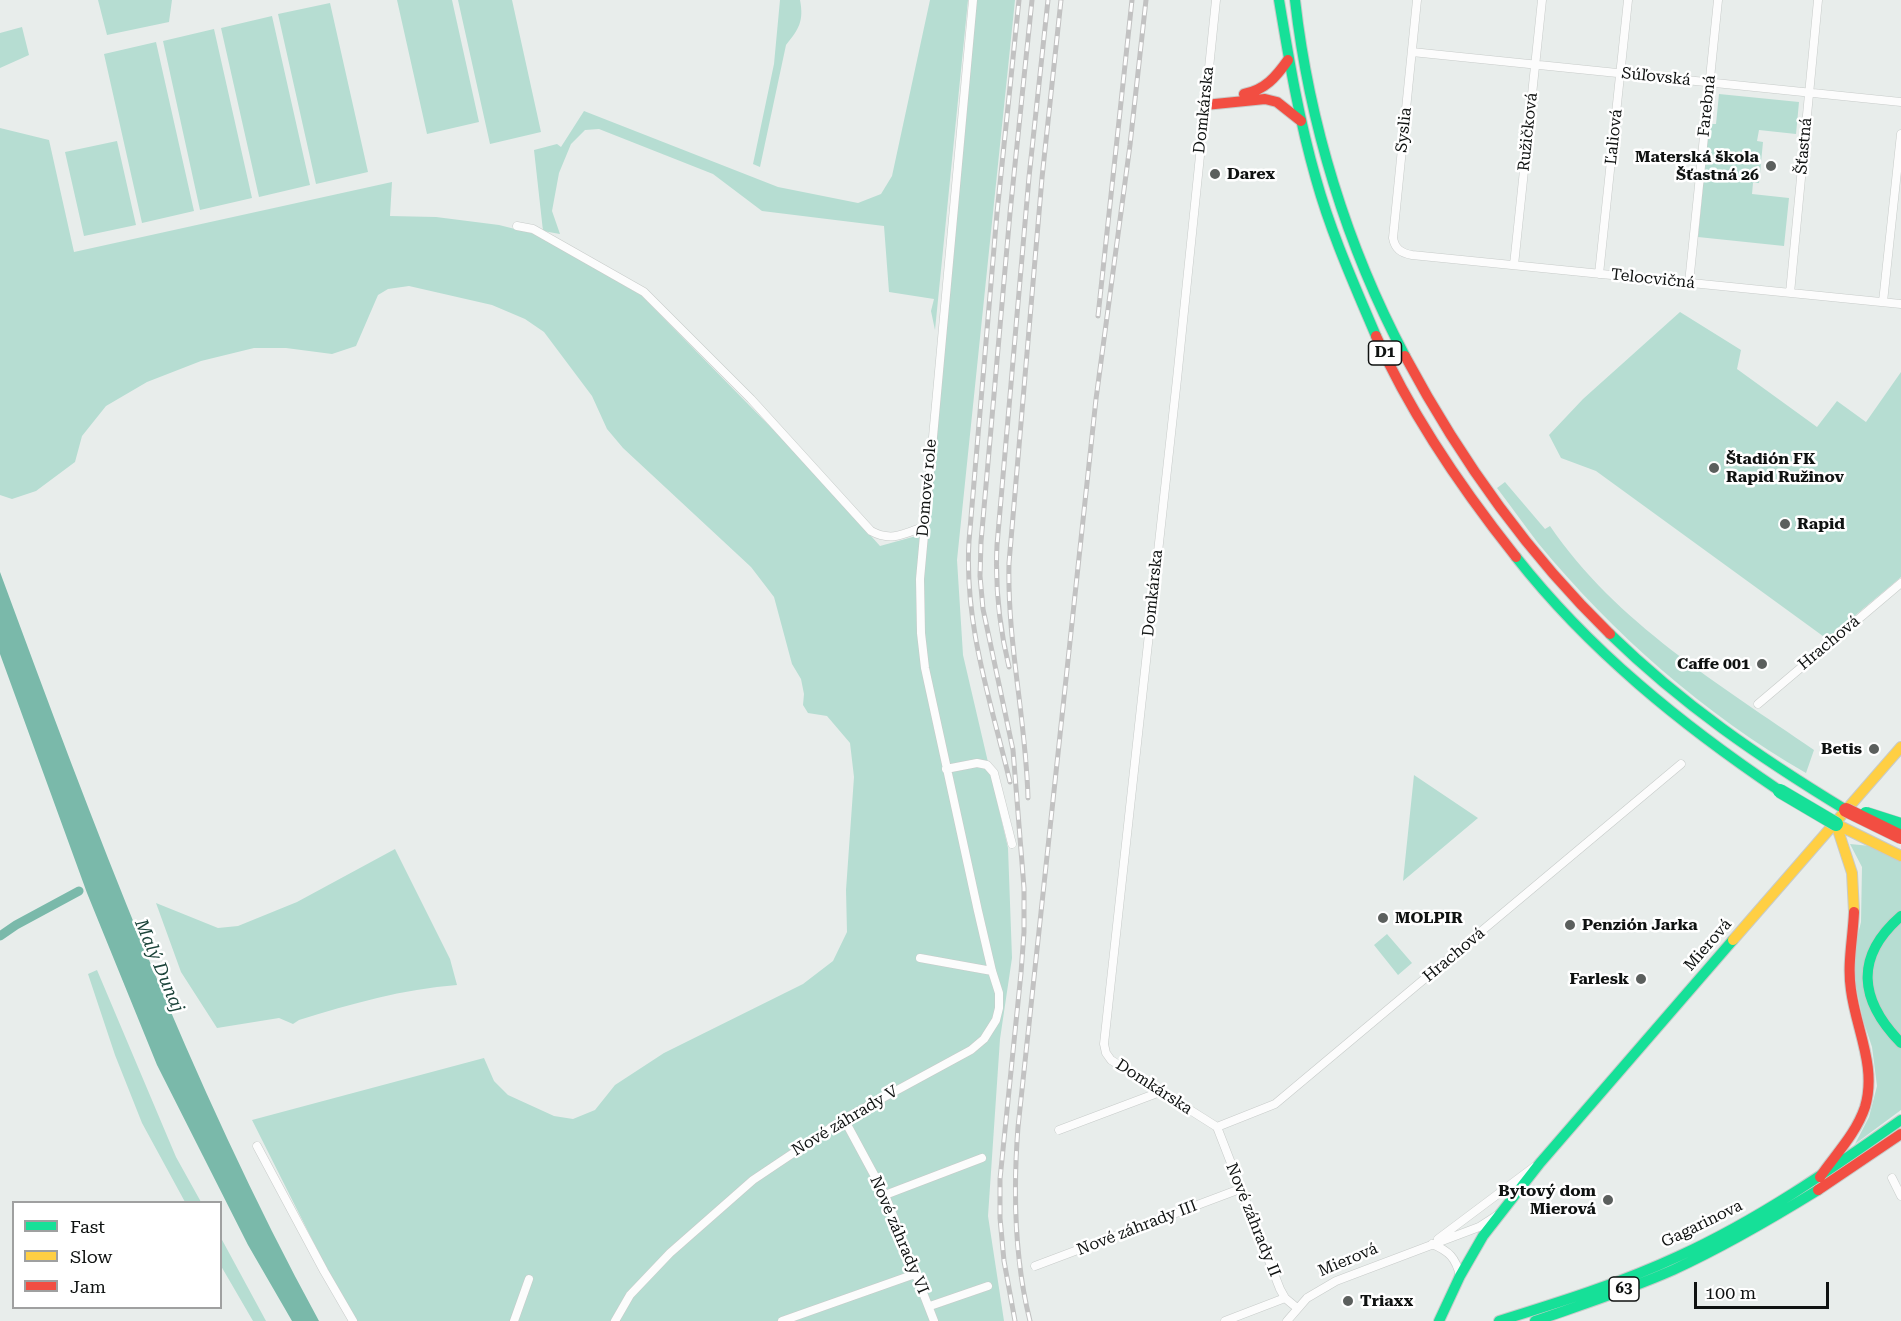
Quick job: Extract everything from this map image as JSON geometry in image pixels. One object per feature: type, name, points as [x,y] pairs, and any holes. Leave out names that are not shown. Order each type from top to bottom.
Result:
[{"type":"main road","name":"D1","points":[[1279,0],[1300,121],[1323,202],[1355,289],[1416,412],[1479,510],[1559,608],[1604,654],[1677,718],[1780,791],[1836,824],[1901,856]]},
{"type":"main road","name":"D1","points":[[1294,0],[1316,117],[1353,242],[1386,321],[1407,363],[1461,456],[1492,501],[1528,546],[1608,634],[1687,704],[1730,737],[1789,776],[1846,810],[1901,837]]},
{"type":"main road","points":[[1205,102],[1251,93],[1263,88],[1276,77],[1288,60]]},
{"type":"main road","points":[[1205,102],[1265,99],[1277,102],[1300,121]]},
{"type":"main road","name":"Mierová","points":[[1440,1319],[1473,1252],[1499,1214],[1540,1162],[1901,747]]},
{"type":"main road","points":[[1846,810],[1884,818],[1901,825]]},
{"type":"main road","points":[[1820,1177],[1849,1138],[1868,1096],[1866,1057],[1849,975],[1854,889],[1836,824]]},
{"type":"main road","points":[[1901,916],[1887,926],[1875,942],[1869,958],[1867,975],[1872,1007],[1880,1020],[1901,1043]]},
{"type":"main road","name":"Gagarinova","points":[[1499,1321],[1577,1296],[1703,1245],[1820,1177],[1901,1120]]},
{"type":"main road","name":"Gagarinova","points":[[1534,1321],[1640,1284],[1722,1246],[1795,1206],[1901,1134]]},
{"type":"street","name":"Domové role","points":[[973,0],[923,527],[920,579],[921,633],[946,769],[992,971]]},
{"type":"street","name":"Domkárska","points":[[1216,0],[1104,1044],[1111,1060],[1217,1127]]},
{"type":"street","name":"Syslia","points":[[1406,254],[1396,247],[1393,238],[1417,0]]},
{"type":"street","name":"Ružičková","points":[[1514,265],[1542,0]]},
{"type":"street","name":"Ľaliová","points":[[1599,274],[1628,0]]},
{"type":"street","name":"Farebná","points":[[1689,283],[1718,0]]},
{"type":"street","name":"Šťastná","points":[[1790,293],[1818,0]]},
{"type":"street","name":"Súľovská","points":[[1412,52],[1709,82],[1809,97],[1901,102]]},
{"type":"street","points":[[1883,302],[1901,134]]},
{"type":"street","points":[[517,226],[532,229],[644,292],[751,399],[871,531],[883,537],[889,537],[923,527]]},
{"type":"street","name":"Telocvičná","points":[[1406,254],[1901,304]]},
{"type":"street","name":"Hrachová","points":[[1758,704],[1901,583]]},
{"type":"street","points":[[946,769],[977,763],[987,765],[994,773],[1012,844]]},
{"type":"street","name":"Hrachová","points":[[1217,1127],[1275,1104],[1681,765]]},
{"type":"street","points":[[920,958],[992,971]]},
{"type":"street","name":"Nové záhrady V","points":[[615,1321],[630,1295],[690,1234],[753,1180],[844,1119],[970,1050],[984,1039],[992,1029],[999,1008],[999,993],[992,971]]},
{"type":"street","points":[[1059,1130],[1160,1092]]},
{"type":"street","name":"Nové záhrady VI","points":[[844,1119],[885,1195],[934,1321]]},
{"type":"street","name":"Nové záhrady II","points":[[1217,1127],[1285,1298],[1297,1308]]},
{"type":"street","points":[[257,1146],[353,1321]]},
{"type":"street","points":[[885,1195],[982,1158]]},
{"type":"street","name":"Mierová","points":[[1432,1244],[1540,1162]]},
{"type":"street","points":[[1892,1178],[1901,1196]]},
{"type":"street","name":"Nové záhrady III","points":[[1035,1266],[1240,1189]]},
{"type":"street","name":"Mierová","points":[[1287,1321],[1307,1298],[1336,1281],[1479,1227],[1499,1214]]},
{"type":"street","points":[[1432,1244],[1445,1249],[1452,1255],[1460,1276]]},
{"type":"street","points":[[782,1321],[915,1274]]},
{"type":"street","points":[[514,1321],[529,1279]]},
{"type":"street","points":[[930,1306],[988,1286]]},
{"type":"street","points":[[1225,1321],[1285,1298]]},
{"type":"shaded area","points":[[98,0],[172,0],[169,22],[107,35]]},
{"type":"shaded area","points":[[397,0],[452,0],[479,122],[427,134]]},
{"type":"shaded area","points":[[458,0],[512,0],[541,132],[490,144]]},
{"type":"shaded area","points":[[780,0],[800,0],[801,19],[786,45],[760,167],[753,164],[774,64]]},
{"type":"shaded area","points":[[930,0],[968,0],[935,330],[931,311],[934,299],[889,292],[884,226],[762,211],[713,174],[599,129],[585,130],[571,144],[559,173],[552,211],[560,234],[543,231],[534,150],[557,144],[561,147],[584,111],[778,187],[858,203],[881,194],[892,176]]},
{"type":"shaded area","points":[[976,0],[1015,0],[957,560],[963,655],[1008,848],[1012,958],[1000,1039],[988,1216],[1004,1321],[357,1321],[335,1285],[252,1120],[484,1058],[494,1081],[508,1095],[554,1116],[573,1119],[595,1110],[615,1085],[664,1053],[803,984],[833,961],[847,932],[846,890],[854,777],[850,743],[827,716],[808,713],[803,705],[804,694],[801,679],[792,664],[774,597],[751,567],[623,448],[607,429],[592,396],[544,332],[525,319],[492,305],[409,286],[388,289],[378,295],[356,346],[332,354],[286,348],[254,348],[201,361],[147,382],[106,406],[82,436],[75,462],[36,491],[12,499],[0,495],[0,128],[49,140],[74,252],[392,182],[390,216],[436,217],[499,225],[535,234],[641,295],[803,460],[880,546],[927,533]]},
{"type":"shaded area","points":[[330,3],[368,172],[316,184],[278,14]]},
{"type":"shaded area","points":[[272,16],[310,185],[259,197],[221,28]]},
{"type":"shaded area","points":[[22,27],[29,55],[0,68],[0,33]]},
{"type":"shaded area","points":[[214,29],[252,198],[200,210],[163,41]]},
{"type":"shaded area","points":[[156,42],[194,211],[142,223],[104,54]]},
{"type":"shaded area","points":[[1719,94],[1799,102],[1796,134],[1759,130],[1757,141],[1763,142],[1759,183],[1753,183],[1752,194],[1789,198],[1784,246],[1698,237],[1709,124],[1716,124]]},
{"type":"shaded area","points":[[117,141],[136,225],[84,236],[65,152]]},
{"type":"shaded area","name":"Rapid","points":[[1680,312],[1741,350],[1737,369],[1817,427],[1837,401],[1866,422],[1901,372],[1901,577],[1827,639],[1596,471],[1561,458],[1549,435],[1583,399]]},
{"type":"shaded area","points":[[1505,482],[1545,529],[1550,526],[1576,561],[1637,622],[1706,676],[1814,750],[1806,773],[1768,750],[1696,698],[1629,640],[1597,609],[1538,543],[1497,488]]},
{"type":"shaded area","points":[[0,572],[108,858],[186,1046],[272,1231],[319,1321],[292,1321],[248,1245],[157,1065],[87,893],[0,654]]},
{"type":"shaded area","points":[[1414,775],[1478,818],[1403,881]]},
{"type":"shaded area","points":[[1850,844],[1901,849],[1901,1110],[1855,1144],[1869,1117],[1877,1086],[1872,1047],[1863,1020],[1855,982],[1854,950],[1861,922],[1862,867]]},
{"type":"shaded area","points":[[395,849],[450,959],[457,985],[377,998],[299,1020],[293,1024],[279,1018],[217,1028],[181,972],[156,903],[218,928],[238,926],[297,902]]},
{"type":"shaded area","points":[[1387,934],[1412,963],[1398,975],[1374,945]]},
{"type":"shaded area","points":[[97,970],[176,1157],[200,1201],[184,1201],[142,1123],[115,1055],[88,974]]},
{"type":"shaded area","points":[[222,1240],[266,1321],[253,1321],[222,1268]]},
{"type":"waterway","points":[[0,936],[79,891]]},
{"type":"railway","points":[[1010,782],[987,693],[975,633],[971,603],[969,541],[997,213],[1019,0]]},
{"type":"railway","points":[[1015,1321],[1004,1261],[1000,1218],[1000,1179],[1021,973],[1024,888],[1013,750],[983,609],[980,576],[981,542],[1010,213],[1032,0]]},
{"type":"railway","points":[[1009,667],[998,606],[997,545],[1029,177],[1048,0]]},
{"type":"railway","points":[[1028,798],[1011,622],[1009,563],[1042,178],[1061,0]]},
{"type":"railway","points":[[1098,316],[1132,0]]},
{"type":"railway","points":[[1030,1321],[1021,1273],[1016,1224],[1018,1127],[1096,399],[1130,145],[1146,0]]},
{"type":"traffic: fast","points":[[1279,0],[1299,112],[1316,179],[1336,239],[1376,336]]},
{"type":"traffic: fast","points":[[1295,0],[1310,92],[1334,183],[1365,272],[1405,356]]},
{"type":"traffic: fast","points":[[1516,557],[1574,624],[1606,655],[1708,740],[1780,791]]},
{"type":"traffic: fast","points":[[1610,634],[1665,684],[1723,729],[1846,810]]},
{"type":"traffic: fast","points":[[1780,791],[1836,824]]},
{"type":"traffic: fast","points":[[1866,814],[1901,825]]},
{"type":"traffic: fast","points":[[1901,916],[1886,931],[1875,947],[1869,963],[1868,979],[1870,995],[1877,1011],[1901,1043]]},
{"type":"traffic: fast","points":[[1439,1321],[1460,1276],[1483,1236],[1540,1163],[1733,940]]},
{"type":"traffic: fast","points":[[1499,1321],[1613,1283],[1657,1266],[1708,1242],[1793,1193],[1901,1120]]},
{"type":"traffic: fast","points":[[1535,1321],[1622,1291],[1673,1270],[1747,1232],[1818,1190]]},
{"type":"traffic: slow","points":[[1733,940],[1901,747]]},
{"type":"traffic: slow","points":[[1836,824],[1901,856]]},
{"type":"traffic: slow","points":[[1836,824],[1852,873],[1854,912]]},
{"type":"traffic: jam","points":[[1244,94],[1269,82],[1288,60]]},
{"type":"traffic: jam","points":[[1205,105],[1265,99],[1277,102],[1301,121]]},
{"type":"traffic: jam","points":[[1376,336],[1421,423],[1476,505],[1516,557]]},
{"type":"traffic: jam","points":[[1405,356],[1449,432],[1497,503],[1551,571],[1610,634]]},
{"type":"traffic: jam","points":[[1846,810],[1901,837]]},
{"type":"traffic: jam","points":[[1820,1177],[1856,1126],[1865,1107],[1868,1092],[1867,1063],[1850,980],[1854,912]]},
{"type":"traffic: jam","points":[[1818,1190],[1901,1134]]},
{"type":"place","name":"Materská škola Šťastná 26","points":[[1771,166]]},
{"type":"place","name":"Darex","points":[[1215,174]]},
{"type":"place","name":"Štadión FK Rapid Ružinov","points":[[1714,468]]},
{"type":"place","name":"Rapid","points":[[1785,524]]},
{"type":"place","name":"Caffe 001","points":[[1762,664]]},
{"type":"place","name":"Betis","points":[[1874,749]]},
{"type":"place","name":"MOLPIR","points":[[1383,918]]},
{"type":"place","name":"Penzión Jarka","points":[[1570,925]]},
{"type":"place","name":"Farlesk","points":[[1641,979]]},
{"type":"place","name":"Bytový dom Mierová","points":[[1608,1200]]},
{"type":"place","name":"Triaxx","points":[[1348,1301]]},
{"type":"water label","name":"Malý Dunaj","points":[[159,966]]}]
